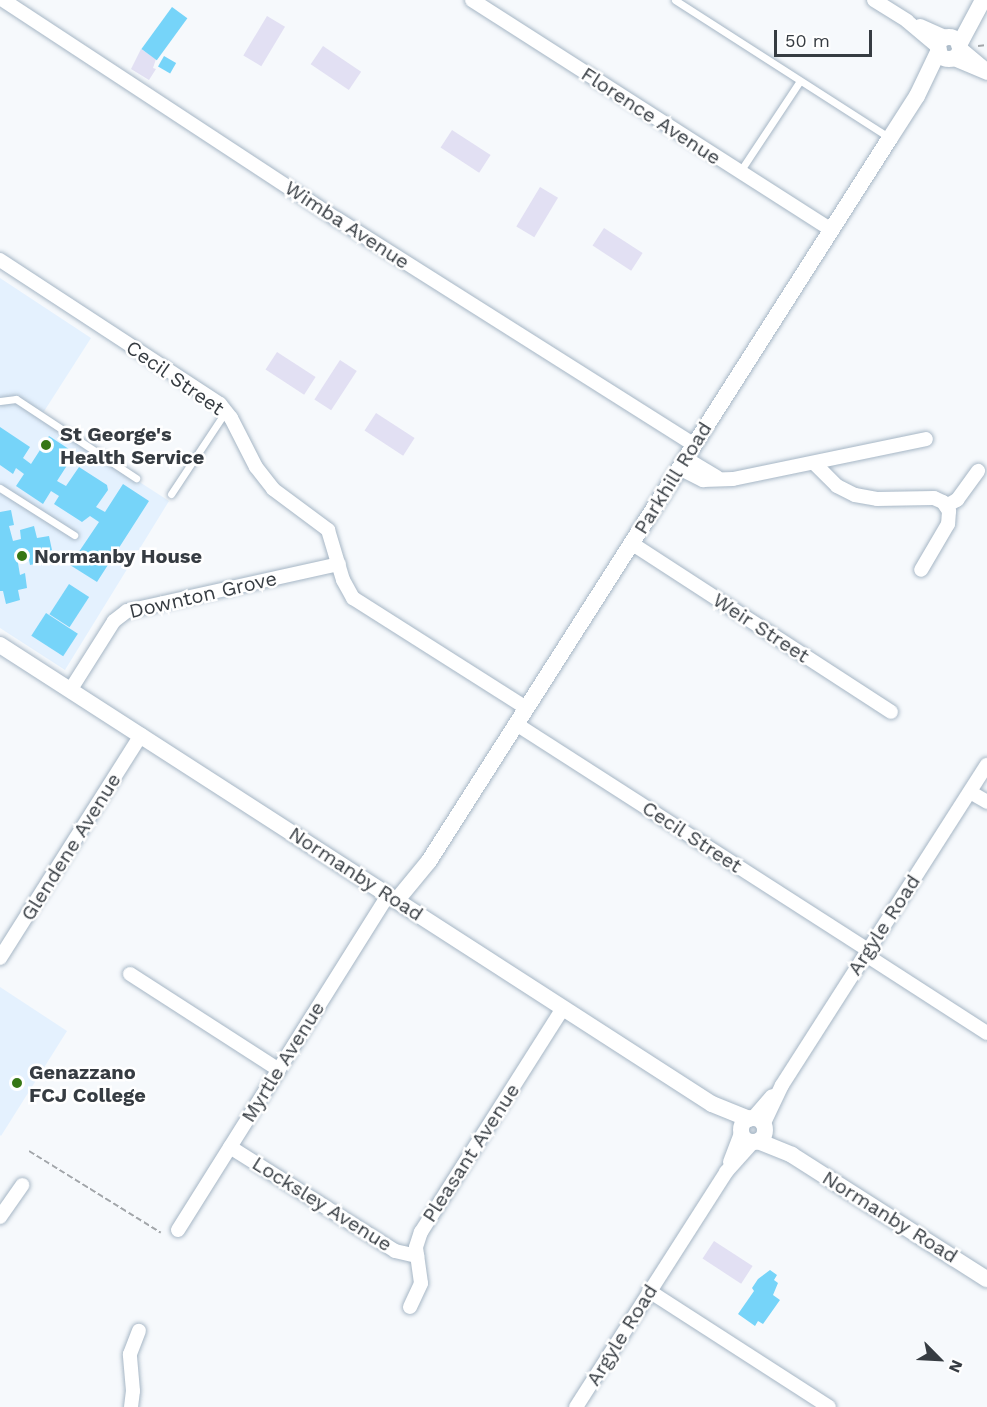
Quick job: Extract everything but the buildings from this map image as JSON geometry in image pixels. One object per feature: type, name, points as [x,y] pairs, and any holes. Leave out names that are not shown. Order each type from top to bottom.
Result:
[{"type":"street","name":"Wimba Avenue","points":[[3,0],[337,219],[708,474],[721,479],[755,476],[815,464]]},
{"type":"street","name":"Florence Avenue","points":[[472,0],[831,230]]},
{"type":"street","points":[[874,0],[987,72]]},
{"type":"street","name":"Parkhill Road","points":[[397,901],[429,861],[890,138],[982,0]]},
{"type":"street","name":"Cecil Street","points":[[0,260],[226,411],[256,467],[268,483],[283,498],[328,530],[348,592],[360,603],[526,708]]},
{"type":"street","points":[[921,570],[948,524],[946,506],[934,498],[877,499],[855,495],[837,486],[815,464],[878,447],[926,440]]},
{"type":"street","points":[[946,506],[957,500],[978,471]]},
{"type":"street","name":"Weir Street","points":[[631,543],[891,712]]},
{"type":"street","name":"Downton Grove","points":[[71,689],[114,621],[127,611],[339,564]]},
{"type":"street","name":"Normanby Road","points":[[0,645],[987,1279]]},
{"type":"street","name":"Cecil Street","points":[[516,724],[867,952],[987,1033]]},
{"type":"street","name":"Glendene Avenue","points":[[0,958],[141,735]]},
{"type":"street","name":"Argyle Road","points":[[576,1407],[987,765]]},
{"type":"street","points":[[970,792],[987,802]]},
{"type":"street","name":"Myrtle Avenue","points":[[178,1230],[279,1070],[397,901]]},
{"type":"street","points":[[130,974],[279,1070]]},
{"type":"street","name":"Pleasant Avenue","points":[[410,1307],[421,1283],[416,1247],[421,1232],[563,1008]]},
{"type":"street","name":"Locksley Avenue","points":[[230,1147],[395,1251],[417,1256]]},
{"type":"street","points":[[0,1217],[22,1185]]},
{"type":"street","points":[[649,1291],[827,1406]]},
{"type":"street","points":[[131,1407],[130,1354],[139,1330]]},
{"type":"lane","points":[[675,0],[890,138]]},
{"type":"lane","points":[[739,173],[800,81]]},
{"type":"lane","points":[[0,402],[16,399],[136,478]]},
{"type":"lane","points":[[171,494],[226,411]]},
{"type":"lane","points":[[0,488],[74,535]]},
{"type":"path","points":[[29,1151],[161,1233]]},
{"type":"shaded area","points":[[267,16],[285,27],[261,66],[243,55]]},
{"type":"shaded area","points":[[323,46],[361,72],[349,90],[311,64]]},
{"type":"shaded area","points":[[141,49],[156,59],[153,68],[156,69],[149,80],[131,69]]},
{"type":"shaded area","points":[[452,130],[491,155],[479,173],[441,148]]},
{"type":"shaded area","points":[[540,187],[558,198],[534,237],[516,226]]},
{"type":"shaded area","points":[[604,228],[643,253],[631,271],[593,246]]},
{"type":"shaded area","name":"St George's Health Service","points":[[0,278],[91,338],[43,413],[140,478],[138,481],[169,501],[65,670],[0,628]]},
{"type":"shaded area","points":[[277,352],[316,377],[304,395],[266,370]]},
{"type":"shaded area","points":[[340,360],[357,371],[331,410],[314,399]]},
{"type":"shaded area","points":[[376,413],[415,438],[403,456],[365,431]]},
{"type":"shaded area","name":"Genazzano FCJ College","points":[[0,987],[67,1031],[1,1136],[0,1135]]},
{"type":"shaded area","points":[[714,1241],[753,1266],[741,1284],[703,1259]]},
{"type":"place","name":"St George's Health Service","points":[[46,445]]},
{"type":"place","name":"Normanby House","points":[[22,556]]},
{"type":"place","name":"Genazzano FCJ College","points":[[17,1083]]}]
